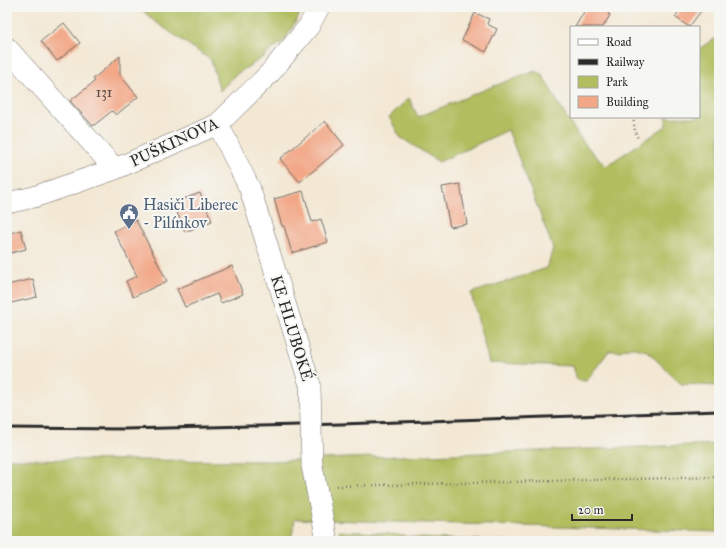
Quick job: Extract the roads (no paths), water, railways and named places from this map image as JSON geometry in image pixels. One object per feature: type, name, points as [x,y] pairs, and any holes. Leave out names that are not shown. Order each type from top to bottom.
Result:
[{"type":"street","name":"PUŠKINOVA","points":[[7,203],[34,197],[115,169],[218,124],[270,73],[309,26],[319,7]]},
{"type":"street","points":[[7,48],[115,169]]},
{"type":"street","name":"KE HLUBOKÉ","points":[[218,124],[250,188],[310,385],[312,466],[327,541]]},
{"type":"railway","points":[[7,428],[125,429],[341,424],[719,411]]},
{"type":"place","name":"Hasiči Liberec - Pilínkov","points":[[129,230]]}]
